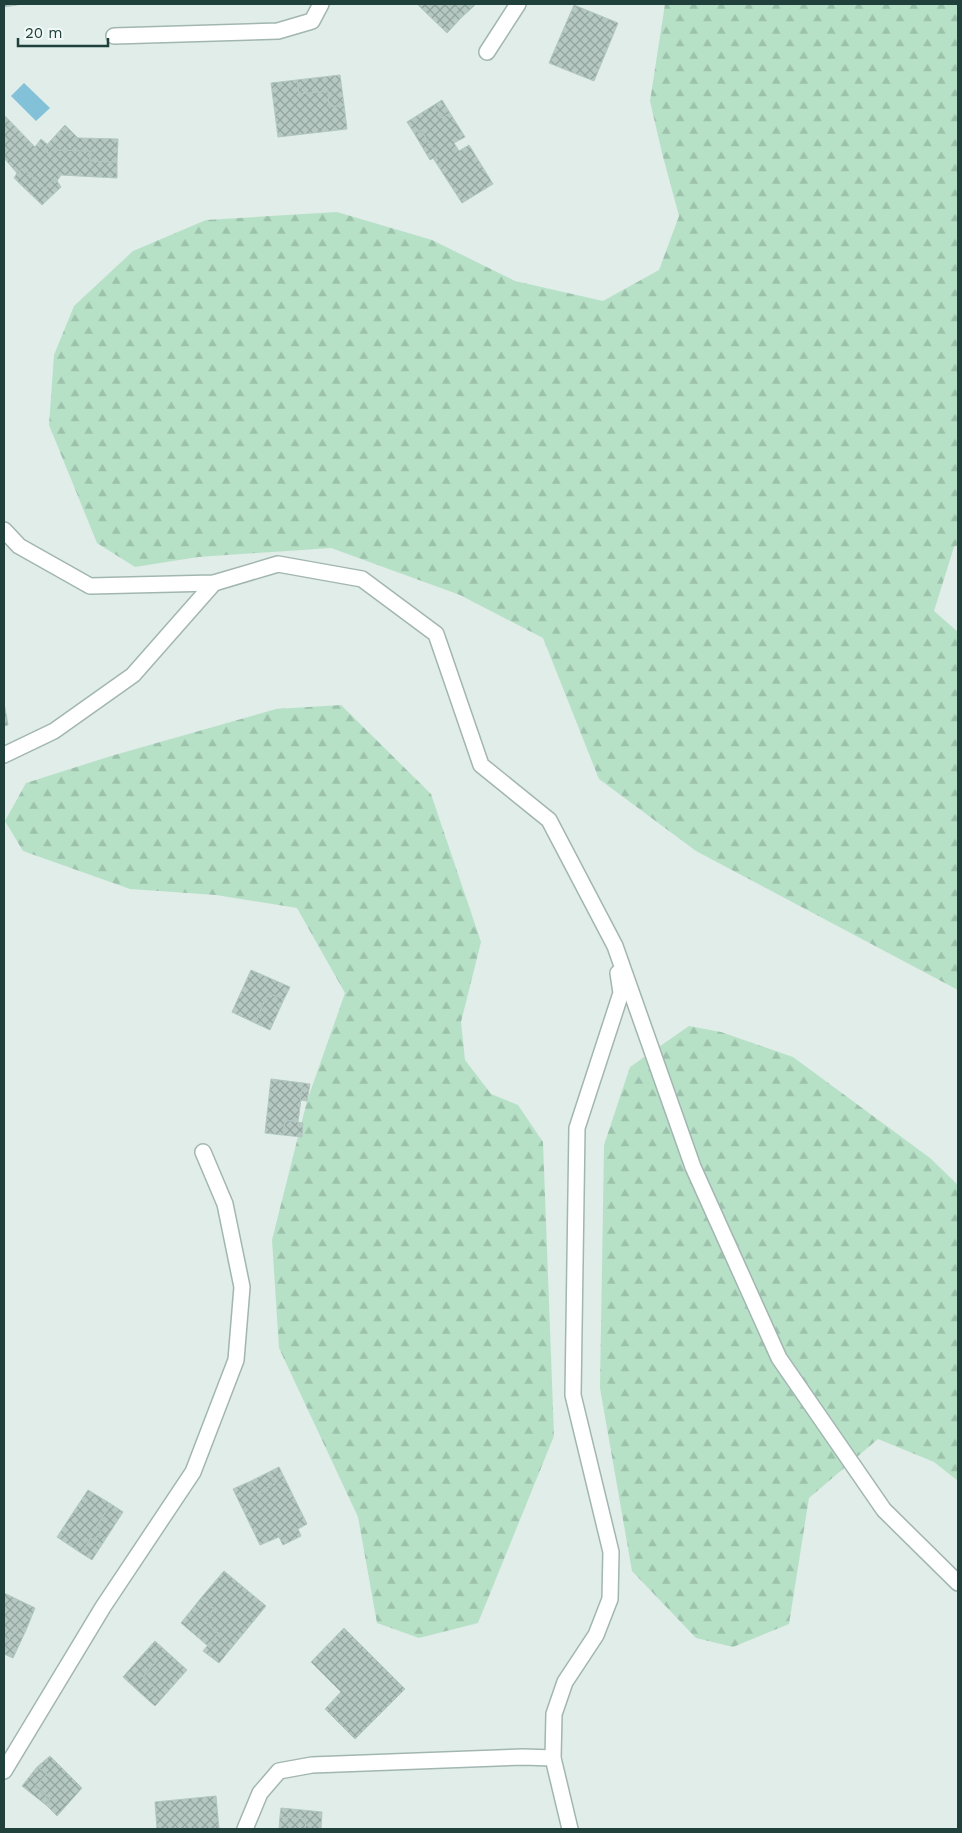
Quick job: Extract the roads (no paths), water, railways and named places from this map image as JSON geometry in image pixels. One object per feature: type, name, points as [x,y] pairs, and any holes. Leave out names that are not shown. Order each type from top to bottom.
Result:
[{"type":"street","points":[[114,36],[278,31],[312,21],[321,4]]},
{"type":"street","points":[[487,52],[518,4]]},
{"type":"street","points":[[4,530],[19,546],[90,586],[214,583],[278,564],[362,579],[436,634],[481,765],[549,820],[615,946],[693,1167],[779,1358],[884,1510],[958,1583]]},
{"type":"street","points":[[4,754],[54,731],[133,675],[214,583]]},
{"type":"street","points":[[570,1829],[553,1758],[554,1714],[565,1682],[596,1635],[610,1599],[611,1552],[575,1404],[573,1385],[577,1128],[621,994],[615,946]]},
{"type":"street","points":[[4,1771],[103,1607],[193,1472],[236,1360],[242,1286],[225,1204],[203,1152]]},
{"type":"street","points":[[245,1829],[260,1793],[279,1771],[312,1765],[523,1757],[553,1758]]},
{"type":"water","points":[[24,83],[50,108],[36,121],[11,96]]}]
